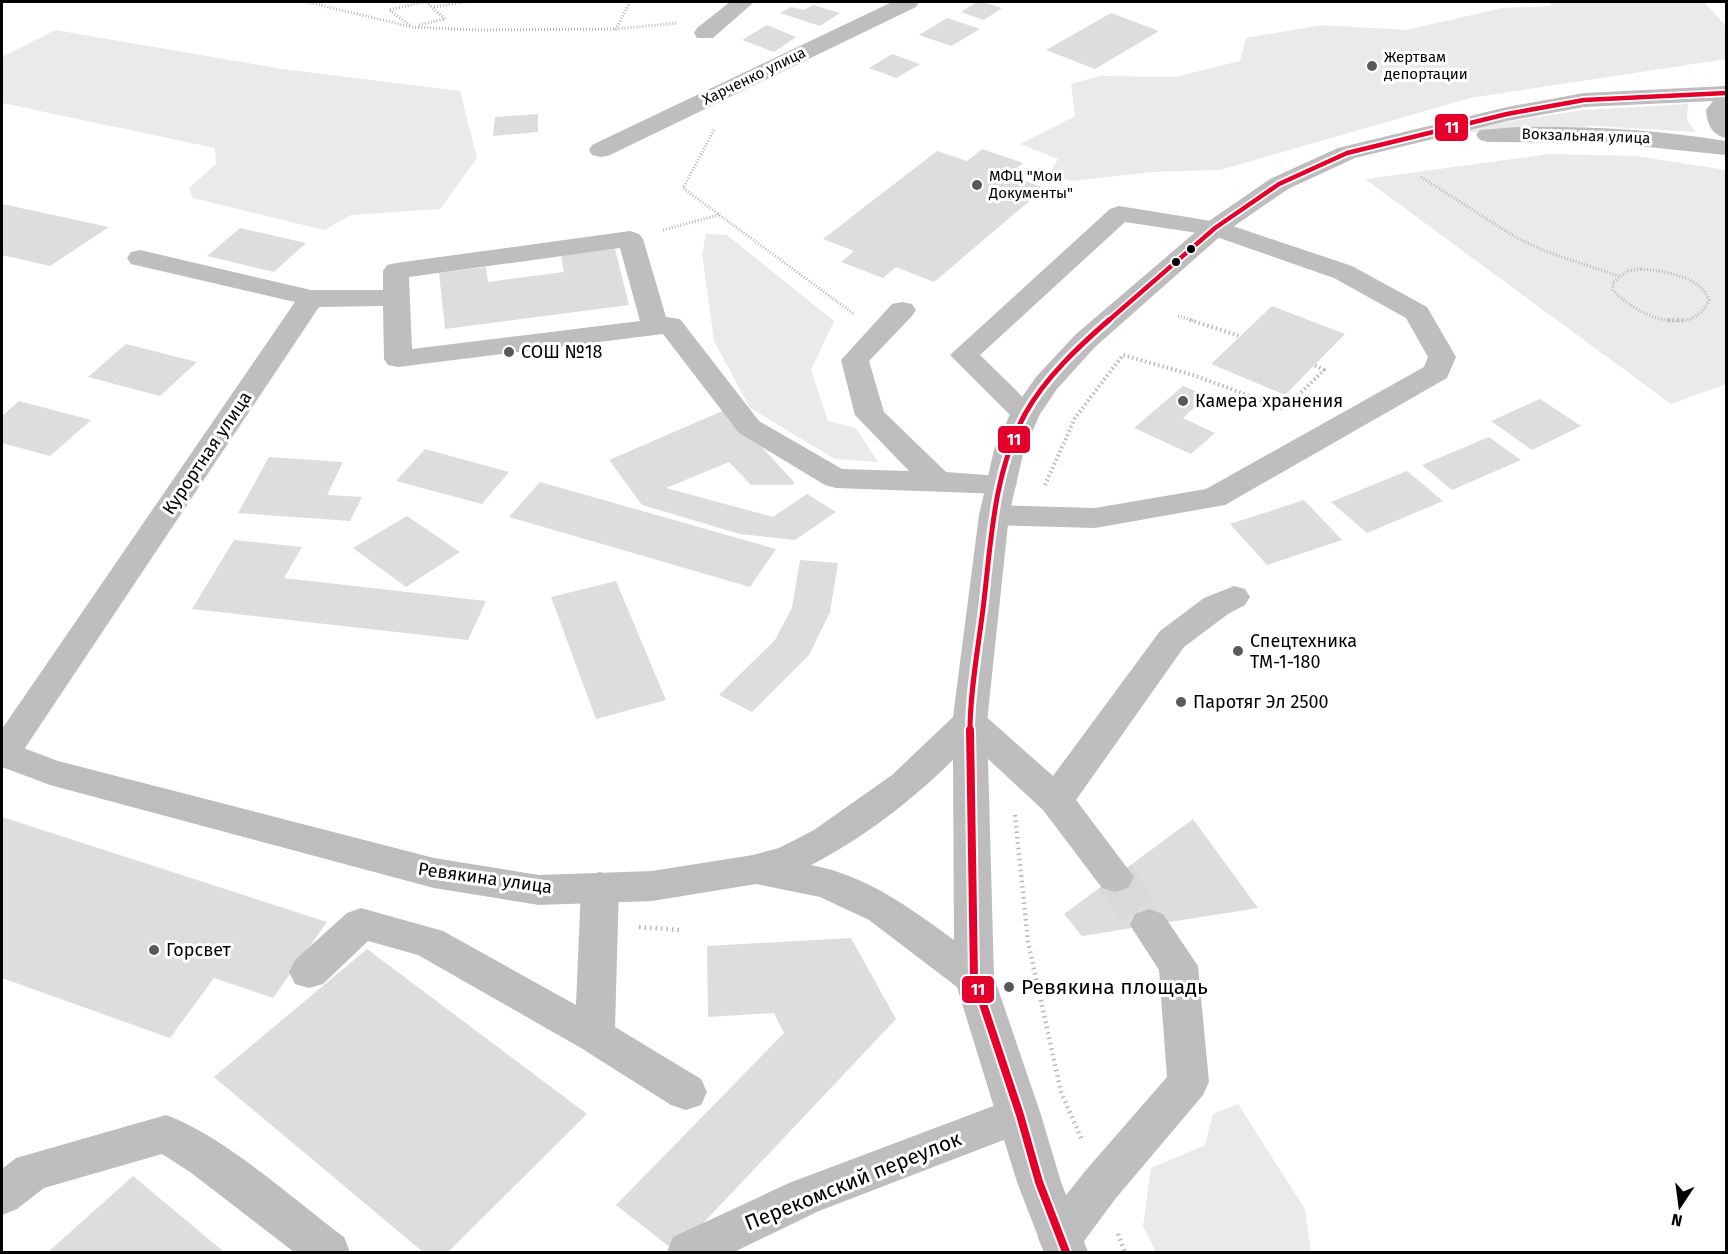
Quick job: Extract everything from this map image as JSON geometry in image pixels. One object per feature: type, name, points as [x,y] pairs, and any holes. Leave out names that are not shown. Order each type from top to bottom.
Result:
[{"type":"main road","name":"Вокзальная улица","points":[[1063,1245],[1039,1182],[1020,1115],[974,977],[970,722],[998,500],[1009,450],[1025,414],[1046,383],[1085,341],[1215,228],[1279,184],[1347,153],[1507,114],[1584,100],[1726,93]]},
{"type":"main road","points":[[1726,100],[1718,110],[1719,122],[1726,131]]},
{"type":"main road","name":"Вокзальная улица","points":[[1409,139],[1552,132],[1664,139],[1726,148]]},
{"type":"main road","name":"Ревякина улица","points":[[2,754],[50,772],[434,873],[539,890],[652,886],[753,870],[790,858],[827,840],[876,808],[905,785],[970,722]]},
{"type":"main road","points":[[753,870],[827,883],[883,909],[974,977]]},
{"type":"street","points":[[712,26],[743,2]]},
{"type":"street","name":"Харченко улица","points":[[601,150],[908,2]]},
{"type":"street","points":[[655,327],[630,239],[396,271],[398,358],[655,327],[670,325],[749,427],[836,478],[938,482],[998,500],[1095,518],[1214,498],[1437,372],[1442,357],[1417,313],[1343,272],[1215,228],[1119,214],[964,355],[1025,414]]},
{"type":"street","points":[[140,258],[311,298],[340,300],[397,297]]},
{"type":"street","name":"Курортная улица","points":[[2,754],[311,298]]},
{"type":"street","points":[[902,310],[855,360],[870,415],[938,482]]},
{"type":"street","points":[[1056,800],[1172,639],[1216,606],[1234,597]]},
{"type":"street","points":[[970,722],[1056,800],[1115,877]]},
{"type":"street","points":[[595,1036],[600,887]]},
{"type":"street","points":[[309,972],[361,924],[429,942],[595,1036],[686,1092]]},
{"type":"street","points":[[1063,1245],[1101,1184],[1188,1082],[1178,966],[1149,925]]},
{"type":"street","name":"Перекомский переулок","points":[[688,1252],[804,1197],[1020,1115]]},
{"type":"street","points":[[2,1195],[31,1172],[166,1134],[205,1158],[328,1252]]},
{"type":"path","points":[[307,2],[412,27],[478,30],[712,26]]},
{"type":"path","points":[[425,2],[445,19],[412,27],[389,10],[425,2]]},
{"type":"path","points":[[433,7],[464,2]]},
{"type":"path","points":[[616,28],[630,2]]},
{"type":"path","points":[[739,83],[683,188],[859,318]]},
{"type":"path","points":[[1421,177],[1517,238],[1547,252],[1619,276],[1628,271],[1656,269],[1686,277],[1705,293],[1708,301],[1706,309],[1699,315],[1687,319],[1657,318],[1641,313],[1628,307],[1613,290],[1613,282],[1619,276]]},
{"type":"path","points":[[680,225],[720,215]]},
{"type":"path","points":[[1178,316],[1240,336]]},
{"type":"path","points":[[1123,356],[1196,376],[1284,409],[1324,370],[1314,365]]},
{"type":"shaded area","points":[[1549,2],[1704,2],[1726,26],[1726,59],[1470,98],[1220,170],[1152,172],[1072,181],[1049,174],[1058,159],[1020,144],[1075,116],[1071,84],[1100,76],[1175,77],[1240,61],[1246,38],[1323,25],[1406,30],[1503,8],[1552,6]]},
{"type":"shaded area","points":[[55,30],[282,69],[460,91],[477,158],[440,209],[351,215],[324,230],[193,198],[189,188],[216,164],[215,148],[2,103],[2,57]]},
{"type":"shaded area","points":[[1688,104],[1687,120],[1695,132],[1596,126],[1455,133],[1452,130],[1584,110]]},
{"type":"shaded area","points":[[1550,154],[1636,156],[1726,170],[1726,384],[1671,404],[1365,179]]},
{"type":"shaded area","points":[[706,234],[727,235],[834,321],[811,370],[828,421],[856,428],[878,462],[835,459],[750,408],[714,341],[702,254]]},
{"type":"shaded area","points":[[1238,1104],[1305,1209],[1311,1252],[1156,1252],[1143,1226],[1151,1168],[1205,1145],[1213,1114]]},
{"type":"building","points":[[977,2],[1002,8],[984,20],[961,12]]},
{"type":"building","points":[[813,5],[840,13],[820,26],[780,13],[791,7],[804,10]]},
{"type":"building","points":[[1111,13],[1159,31],[1095,69],[1046,50]]},
{"type":"building","points":[[947,18],[980,29],[951,46],[919,35]]},
{"type":"building","points":[[767,25],[796,37],[774,52],[742,40]]},
{"type":"building","points":[[892,54],[920,64],[896,78],[869,68]]},
{"type":"building","points":[[538,114],[538,132],[493,136],[495,117]]},
{"type":"building","points":[[982,149],[1023,163],[1008,175],[1045,188],[934,282],[896,267],[883,278],[841,262],[854,251],[823,239],[937,151],[967,161]]},
{"type":"building","points":[[2,204],[109,227],[50,266],[2,255]]},
{"type":"building","points":[[240,228],[306,243],[274,272],[207,256]]},
{"type":"building","name":"СОШ №18","points":[[615,249],[629,305],[445,329],[439,273],[486,267],[488,282],[564,272],[561,255]]},
{"type":"building","points":[[1272,306],[1345,334],[1285,395],[1211,364]]},
{"type":"building","points":[[126,344],[197,362],[160,396],[88,377]]},
{"type":"building","points":[[1183,386],[1207,396],[1183,418],[1215,433],[1191,454],[1134,428]]},
{"type":"building","points":[[1540,399],[1581,426],[1532,450],[1491,421]]},
{"type":"building","points":[[19,401],[91,420],[50,456],[2,443],[2,416]]},
{"type":"building","points":[[727,409],[794,482],[793,485],[751,485],[729,462],[666,488],[773,517],[807,494],[836,512],[795,540],[740,534],[642,505],[609,460]]},
{"type":"building","points":[[1489,437],[1521,460],[1452,490],[1422,465]]},
{"type":"building","points":[[425,449],[509,472],[482,504],[396,481]]},
{"type":"building","points":[[269,457],[343,462],[327,495],[362,497],[350,521],[238,513]]},
{"type":"building","points":[[1407,471],[1443,501],[1367,533],[1331,502]]},
{"type":"building","points":[[540,482],[776,549],[750,587],[509,517]]},
{"type":"building","points":[[1304,500],[1342,540],[1267,565],[1230,524]]},
{"type":"building","points":[[407,516],[460,552],[406,587],[353,548]]},
{"type":"building","points":[[234,540],[302,547],[284,578],[486,601],[468,640],[192,609]]},
{"type":"building","points":[[800,560],[838,563],[830,612],[809,655],[752,712],[719,695],[775,640],[792,608]]},
{"type":"building","points":[[616,581],[666,700],[596,719],[551,597]]},
{"type":"building","name":"Горсвет","points":[[2,817],[327,922],[273,998],[214,978],[170,1038],[2,978]]},
{"type":"building","points":[[1193,819],[1258,908],[1082,936],[1064,914]]},
{"type":"building","points":[[851,938],[896,1019],[676,1252],[616,1205],[784,1033],[774,1013],[708,1017],[707,946]]},
{"type":"building","points":[[367,949],[587,1114],[448,1252],[423,1252],[214,1077]]},
{"type":"building","points":[[133,1176],[224,1252],[48,1252]]},
{"type":"tunnel","points":[[1115,877],[1149,925]]},
{"type":"transit line","name":"11","points":[[1066,1252],[1039,1182],[1020,1115],[974,977],[970,722],[994,515],[1009,450],[1025,414],[1046,383],[1085,341],[1215,228],[1279,184],[1347,153],[1507,114],[1584,100],[1726,93]]},
{"type":"place","name":"Жертвам депортации","points":[[1372,66]]},
{"type":"place","name":"МФЦ \"Мои Документы\"","points":[[977,185]]},
{"type":"place","name":"СОШ №18","points":[[509,352]]},
{"type":"place","name":"Камера хранения","points":[[1183,401]]},
{"type":"place","name":"Спецтехника ТМ-1-180","points":[[1238,651]]},
{"type":"place","name":"Паротяг Эл 2500","points":[[1181,702]]},
{"type":"place","name":"Горсвет","points":[[154,950]]},
{"type":"place","name":"Ревякина площадь","points":[[1009,987]]}]
